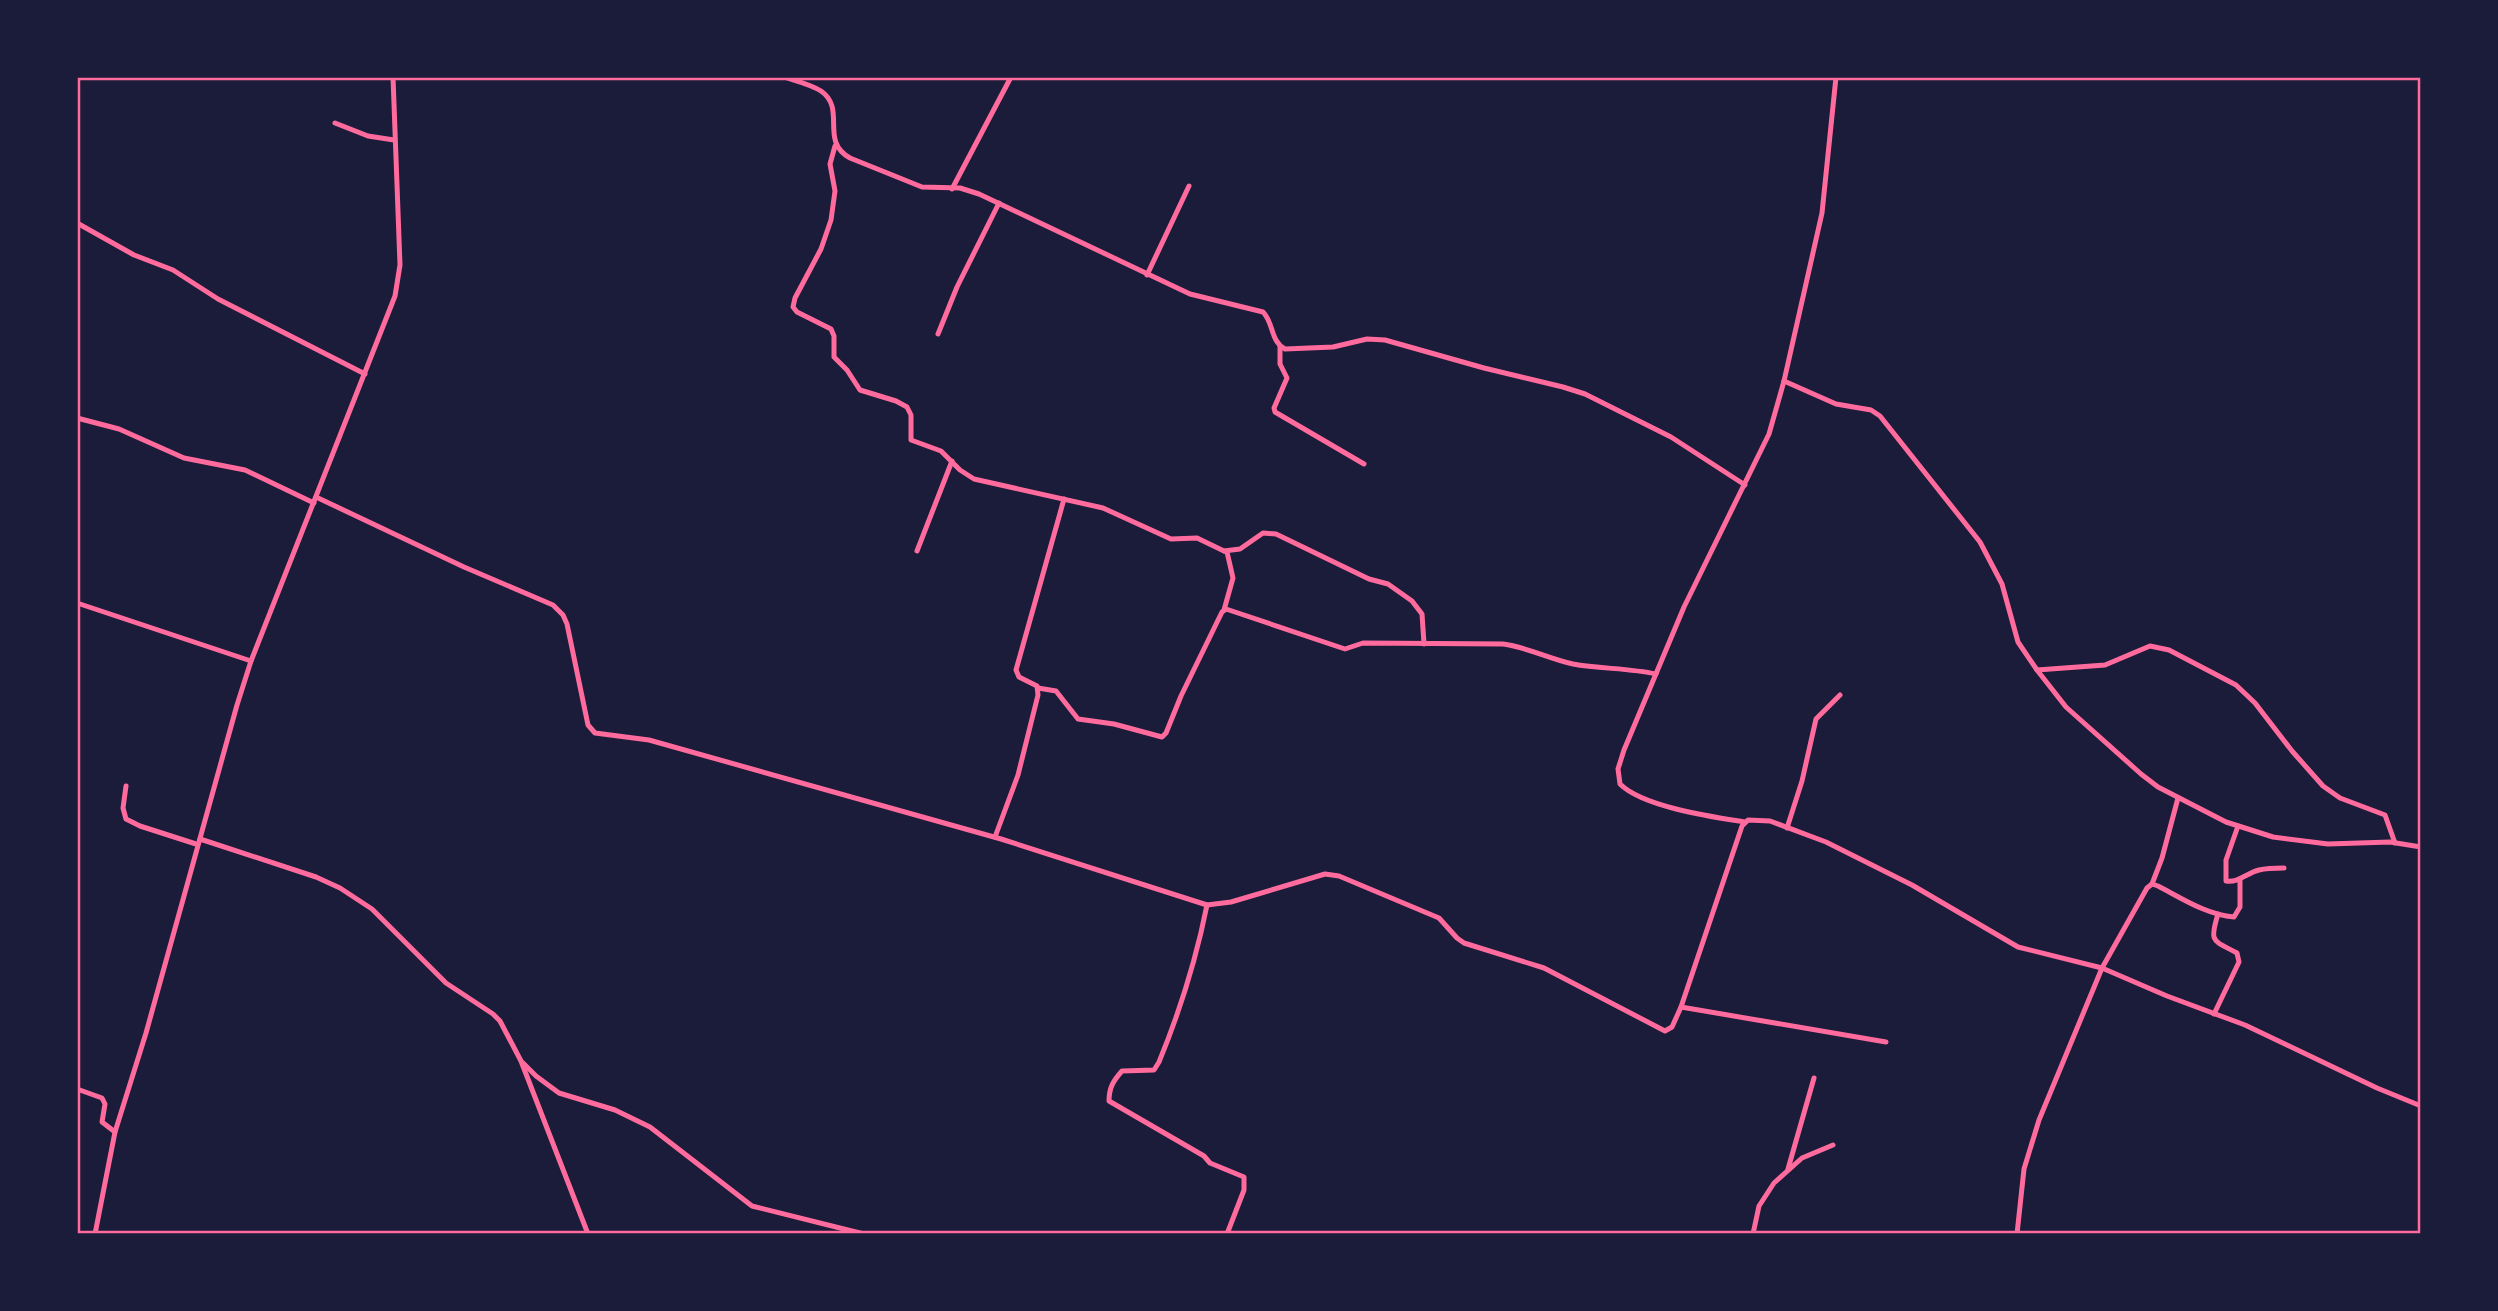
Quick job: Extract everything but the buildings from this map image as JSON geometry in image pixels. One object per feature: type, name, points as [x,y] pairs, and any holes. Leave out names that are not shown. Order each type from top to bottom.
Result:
[{"type":"street","points":[[94,1234],[115,1132],[251,661],[395,296],[399,279],[393,77]]},
{"type":"street","points":[[784,77],[815,88],[828,98],[834,117],[835,146],[830,161],[835,191],[831,220],[793,307],[797,312],[831,330],[834,337],[834,357],[847,370],[860,390],[907,407],[911,415],[911,440],[941,452],[974,479],[1064,499],[1103,508],[1171,539],[1197,538],[1227,552],[1233,578],[1224,610],[1181,695],[1170,726],[1162,737],[1114,724],[1079,719],[1056,691],[1038,688],[1019,677],[1016,670],[1064,499]]},
{"type":"street","points":[[952,189],[1011,77]]},
{"type":"street","points":[[1836,77],[1822,213],[1784,381],[1769,434],[1684,607],[1620,761],[1620,785],[1633,793],[1682,810],[1745,822],[1760,820],[1826,842],[1912,885],[2018,947],[2102,968],[2245,1025],[2421,1106]]},
{"type":"street","points":[[335,123],[368,136],[394,140]]},
{"type":"street","points":[[835,146],[840,153],[906,182],[936,189],[970,191],[999,203],[1190,294],[1263,312],[1268,316],[1275,340],[1280,346],[1296,350],[1367,339],[1385,340],[1563,387],[1585,394],[1671,437],[1745,485]]},
{"type":"street","points":[[1147,275],[1189,186]]},
{"type":"street","points":[[938,334],[957,287],[999,203]]},
{"type":"street","points":[[77,223],[134,255],[173,270],[218,299],[365,374]]},
{"type":"street","points":[[1280,346],[1280,363],[1287,378],[1274,408],[1275,412],[1364,464]]},
{"type":"street","points":[[1784,381],[1836,404],[1871,410],[1880,416],[1980,542],[2002,584],[2018,642],[2037,670],[2075,715],[2158,787],[2238,826],[2273,837],[2328,844],[2395,843],[2421,847]]},
{"type":"street","points":[[77,418],[119,429],[184,458],[245,470],[553,605],[559,610],[566,624],[588,725],[595,733],[649,740],[995,837],[1207,905],[1231,902],[1295,885],[1315,876],[1333,874],[1439,918],[1464,943],[1544,968],[1665,1031],[1672,1027],[1681,1007],[1745,822]]},
{"type":"street","points":[[917,551],[952,461]]},
{"type":"street","points":[[1224,551],[1240,549],[1263,533],[1276,534],[1369,579],[1386,583],[1419,608],[1424,644]]},
{"type":"street","points":[[77,603],[251,661]]},
{"type":"street","points":[[1224,610],[1232,609],[1342,649],[1363,643],[1510,645],[1576,664],[1635,669],[1656,674]]},
{"type":"street","points":[[2037,670],[2105,664],[2150,646],[2169,650],[2236,685],[2255,703],[2323,786],[2340,798],[2385,815],[2395,843]]},
{"type":"street","points":[[995,837],[1018,775],[1038,688]]},
{"type":"street","points":[[1787,828],[1802,781],[1816,719],[1840,695]]},
{"type":"street","points":[[126,786],[123,808],[126,819],[140,826],[316,877],[361,900],[446,983],[493,1014],[500,1021],[521,1061],[588,1234]]},
{"type":"street","points":[[2017,1234],[2024,1169],[2039,1121],[2102,968],[2147,888],[2152,884],[2179,798]]},
{"type":"street","points":[[2238,826],[2226,860],[2225,875],[2228,882],[2256,871],[2284,868]]},
{"type":"street","points":[[2152,884],[2203,909],[2234,917],[2239,907],[2240,879]]},
{"type":"street","points":[[1207,905],[1183,1002],[1159,1062],[1154,1070],[1122,1071],[1110,1091],[1110,1101],[1204,1156],[1210,1163],[1244,1177],[1244,1190],[1227,1234]]},
{"type":"street","points":[[2214,1014],[2239,962],[2237,953],[2213,939],[2212,932],[2218,914]]},
{"type":"street","points":[[1681,1007],[1886,1042]]},
{"type":"street","points":[[521,1061],[559,1093],[615,1110],[650,1127],[669,1139],[752,1206],[864,1234]]},
{"type":"street","points":[[1787,1171],[1814,1078]]},
{"type":"street","points":[[77,1089],[102,1098],[105,1104],[102,1122],[115,1132]]},
{"type":"street","points":[[1753,1234],[1759,1206],[1774,1183],[1802,1158],[1833,1145]]}]
